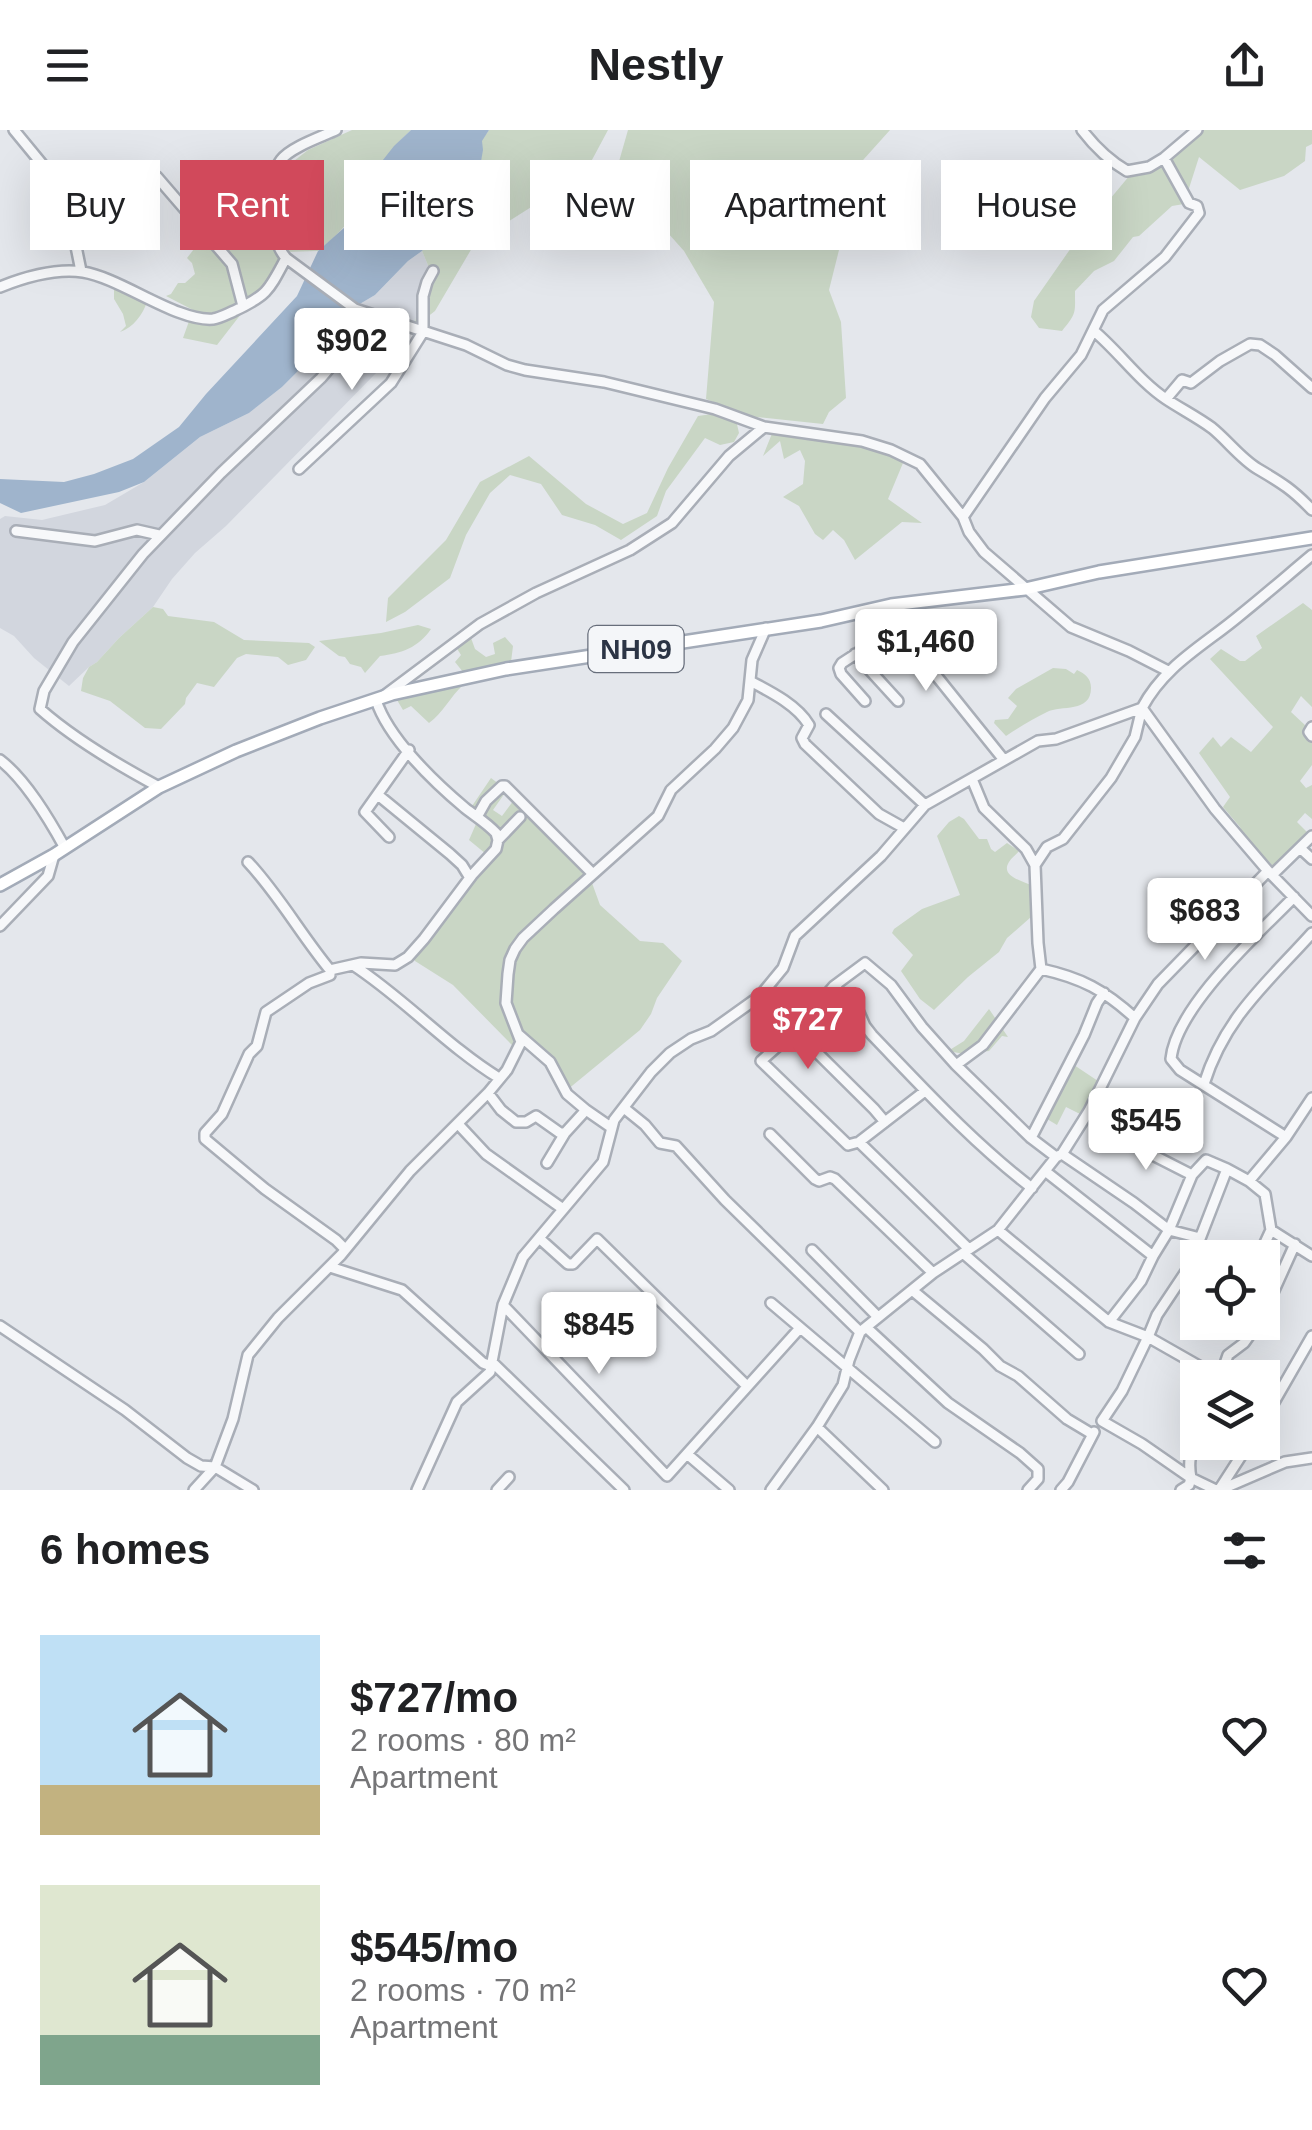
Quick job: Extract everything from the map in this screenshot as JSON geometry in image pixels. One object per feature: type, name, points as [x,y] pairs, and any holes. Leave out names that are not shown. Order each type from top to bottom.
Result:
[{"type":"main road","name":"NH09","points":[[0,885],[60,852],[160,787],[253,744],[392,694],[506,669],[821,621],[891,605],[1025,589],[1099,572],[1312,538]]},
{"type":"street","points":[[14,130],[39,160]]},
{"type":"street","points":[[336,130],[281,159],[270,188],[273,229],[278,249],[286,258],[355,310],[466,345],[516,368],[604,382],[716,409],[764,427],[862,441],[891,450],[920,464],[963,516],[968,532],[984,552],[1071,627],[1168,671]]},
{"type":"street","points":[[1082,130],[1094,146],[1127,171],[1149,167],[1197,130]]},
{"type":"street","points":[[963,516],[1045,398],[1081,355],[1103,310],[1164,257],[1199,213],[1197,206],[1189,203],[1164,158]]},
{"type":"street","points":[[160,179],[232,264],[243,306]]},
{"type":"street","points":[[77,250],[81,271]]},
{"type":"street","points":[[0,287],[39,275],[81,271],[180,311],[216,319],[267,292],[286,258]]},
{"type":"street","points":[[300,469],[391,383],[423,332],[424,296],[433,271]]},
{"type":"street","points":[[160,787],[125,769],[40,709],[49,682],[73,642],[159,536],[321,378],[374,316]]},
{"type":"street","points":[[1094,331],[1166,399],[1214,430],[1256,468],[1294,490],[1312,510]]},
{"type":"street","points":[[1166,399],[1182,380],[1191,384],[1212,366],[1250,344],[1260,345],[1275,355],[1312,388]]},
{"type":"street","points":[[498,840],[491,828],[442,788],[409,750],[382,716],[378,699],[480,624],[536,593],[630,550],[672,523],[729,456],[764,427]]},
{"type":"street","points":[[16,531],[95,541],[137,530],[159,536]]},
{"type":"street","points":[[1036,865],[1111,778],[1135,737],[1142,708],[1152,689],[1168,671],[1312,555]]},
{"type":"street","points":[[891,605],[899,626],[922,658],[1004,760]]},
{"type":"street","points":[[865,700],[839,668],[842,662],[899,626]]},
{"type":"street","points":[[194,1490],[215,1467],[233,1419],[248,1355],[410,1171],[507,1070],[520,1042],[506,1003],[510,960],[523,938],[658,816],[670,790],[733,728],[748,700],[752,660],[766,628]]},
{"type":"street","points":[[855,654],[898,701]]},
{"type":"street","points":[[750,682],[777,695],[803,716],[809,725],[802,738],[805,744],[879,814],[904,828]]},
{"type":"street","points":[[417,1490],[457,1402],[490,1372],[504,1305],[523,1256],[603,1162],[614,1120],[651,1072],[670,1053],[760,996],[783,968],[795,936],[881,856],[925,805],[1038,741],[1056,739],[1142,708]]},
{"type":"street","points":[[1142,708],[1215,809],[1312,916]]},
{"type":"street","points":[[826,714],[925,805]]},
{"type":"street","points":[[1312,727],[1308,732],[1312,736]]},
{"type":"street","points":[[389,837],[365,812],[409,750]]},
{"type":"street","points":[[0,760],[45,811],[60,852],[48,876],[0,926]]},
{"type":"street","points":[[956,1065],[983,1045],[1041,969],[1036,865],[1026,849],[984,808],[972,779]]},
{"type":"street","points":[[477,817],[492,794],[505,786],[592,873]]},
{"type":"street","points":[[378,795],[450,854],[470,878]]},
{"type":"street","points":[[330,970],[362,963],[394,965],[408,957],[520,817]]},
{"type":"street","points":[[771,1490],[843,1385],[863,1330],[933,1273],[998,1230],[1059,1156],[1089,1111],[1135,1018],[1158,984],[1312,836]]},
{"type":"street","points":[[1300,848],[1312,859]]},
{"type":"street","points":[[248,862],[275,892],[330,975],[310,983],[266,1012],[256,1046],[222,1114],[206,1133],[206,1140],[344,1249]]},
{"type":"street","points":[[1286,1137],[1180,1070],[1172,1059],[1172,1049],[1184,1023],[1209,988],[1294,897]]},
{"type":"street","points":[[1204,1084],[1212,1058],[1247,1002],[1312,933]]},
{"type":"street","points":[[925,1091],[859,1142],[848,1145],[762,1060],[795,1031],[834,986],[865,964],[891,985],[956,1065],[1030,1138],[1134,1202],[1170,1230],[1200,1238]]},
{"type":"street","points":[[354,965],[499,1078]]},
{"type":"street","points":[[1041,969],[1094,986],[1135,1018]]},
{"type":"street","points":[[834,986],[925,1091],[993,1158],[1032,1188]]},
{"type":"street","points":[[1030,1138],[1104,994]]},
{"type":"street","points":[[760,996],[885,1122]]},
{"type":"street","points":[[518,1035],[550,1062],[567,1094],[612,1128]]},
{"type":"street","points":[[488,1093],[516,1122],[536,1116],[564,1133]]},
{"type":"street","points":[[1250,1181],[1312,1098]]},
{"type":"street","points":[[624,1108],[660,1144],[676,1146],[725,1200],[863,1330],[948,1403],[1038,1469],[1038,1479],[1028,1490]]},
{"type":"street","points":[[547,1163],[564,1133],[586,1110]]},
{"type":"street","points":[[1089,1111],[1138,1148],[1192,1174]]},
{"type":"street","points":[[458,1124],[486,1154],[563,1209]]},
{"type":"street","points":[[770,1134],[814,1179],[835,1179],[933,1273]]},
{"type":"street","points":[[859,1142],[966,1251],[1079,1354]]},
{"type":"street","points":[[1109,1322],[1141,1281],[1170,1230],[1192,1174],[1206,1160],[1250,1181],[1265,1194],[1271,1230],[1266,1240]]},
{"type":"street","points":[[1061,1490],[1122,1391],[1156,1315],[1189,1267],[1227,1169]]},
{"type":"street","points":[[1045,1171],[1153,1256]]},
{"type":"street","points":[[998,1230],[1109,1322],[1148,1337],[1220,1378],[1228,1355],[1247,1340]]},
{"type":"street","points":[[1271,1230],[1312,1256]]},
{"type":"street","points":[[539,1238],[568,1264],[573,1264],[597,1239],[748,1386]]},
{"type":"street","points":[[1280,1276],[1294,1244]]},
{"type":"street","points":[[812,1250],[878,1317]]},
{"type":"street","points":[[330,1266],[402,1290],[482,1363],[492,1365],[624,1490]]},
{"type":"street","points":[[912,1290],[1000,1366],[1092,1434]]},
{"type":"street","points":[[772,1302],[935,1442]]},
{"type":"street","points":[[504,1305],[667,1476],[800,1328]]},
{"type":"street","points":[[0,1326],[125,1410],[187,1458],[201,1466],[215,1467],[253,1490]]},
{"type":"street","points":[[1280,1391],[1312,1336]]},
{"type":"street","points":[[1102,1421],[1190,1478],[1218,1490],[1285,1462],[1312,1458]]},
{"type":"street","points":[[817,1427],[883,1490]]},
{"type":"street","points":[[687,1454],[730,1490]]},
{"type":"street","points":[[1181,1490],[1189,1485],[1189,1460]]},
{"type":"street","points":[[1218,1490],[1238,1460]]},
{"type":"street","points":[[497,1490],[509,1476]]},
{"type":"shaded area","points":[[422,251],[430,270],[413,328],[359,311],[405,335],[377,372],[195,553],[153,607],[97,662],[69,686],[0,628],[0,519],[5,516],[42,520],[105,505],[144,482],[200,437],[249,413],[307,362],[323,354],[353,308],[375,295]]},
{"type":"green space","points":[[352,130],[411,130],[385,160],[344,160],[344,226],[324,246],[324,160],[295,160]]},
{"type":"green space","points":[[489,130],[608,130],[592,160],[530,160],[530,208],[510,220],[510,160],[480,160],[481,141]]},
{"type":"green space","points":[[628,130],[890,130],[863,160],[690,160],[690,250],[839,250],[829,290],[841,322],[846,398],[829,412],[823,424],[748,416],[706,399],[714,302],[684,251],[670,235],[670,160],[619,160]]},
{"type":"green space","points":[[1199,130],[1312,130],[1312,144],[1306,147],[1305,161],[1284,176],[1240,190],[1199,157],[1184,204],[1172,206],[1133,237],[1114,261],[1094,271],[1075,291],[1074,312],[1062,331],[1039,328],[1031,317],[1034,301],[1070,250],[1112,250],[1112,197],[1130,175]]},
{"type":"green space","points":[[193,250],[278,250],[279,265],[217,345],[183,338],[193,310],[166,296],[178,283],[185,283],[195,274],[187,258]]},
{"type":"green space","points":[[471,250],[435,311],[413,328],[430,270],[422,251]]},
{"type":"green space","points":[[114,287],[126,288],[147,302],[137,320],[120,332],[126,326],[114,299]]},
{"type":"green space","points":[[719,413],[736,420],[739,433],[734,442],[720,445],[705,438],[666,491],[657,516],[621,540],[595,525],[562,515],[541,484],[510,475],[490,493],[466,535],[450,578],[386,622],[388,598],[446,540],[480,482],[529,456],[586,504],[623,524],[647,513],[698,416]]},
{"type":"green space","points":[[775,426],[827,436],[893,456],[903,463],[888,499],[922,523],[902,522],[855,560],[833,530],[823,540],[815,534],[799,506],[783,497],[803,484],[805,461],[800,450],[784,459],[780,441],[763,456]]},
{"type":"green space","points":[[1303,603],[1312,610],[1312,707],[1301,696],[1291,712],[1306,726],[1312,741],[1312,765],[1300,781],[1306,788],[1312,785],[1312,819],[1305,813],[1297,822],[1309,834],[1274,867],[1244,838],[1223,807],[1230,797],[1199,753],[1213,737],[1221,747],[1231,737],[1251,752],[1273,727],[1210,659],[1221,649],[1245,661],[1262,648],[1256,636]]},
{"type":"green space","points":[[153,607],[163,609],[168,616],[214,622],[244,640],[309,643],[315,647],[306,660],[288,665],[278,657],[246,654],[237,658],[214,687],[197,683],[185,704],[161,729],[145,728],[110,701],[81,691],[89,667]]},
{"type":"green space","points":[[418,625],[431,629],[421,641],[380,656],[365,673],[319,641],[381,633]]},
{"type":"green space","points":[[505,637],[513,646],[511,662],[463,672],[455,662],[461,655],[456,647],[471,638],[475,649],[486,657],[495,654],[493,643]]},
{"type":"green space","points":[[1053,668],[1074,674],[1077,670],[1087,677],[1090,696],[1081,705],[1047,712],[1006,736],[994,723],[1008,719],[1017,706],[1008,698],[1016,689]]},
{"type":"green space","points":[[463,685],[429,723],[411,706],[403,710],[397,700]]},
{"type":"green space","points":[[491,778],[507,790],[493,810],[502,816],[519,793],[593,879],[600,905],[640,941],[663,943],[682,961],[640,1030],[567,1090],[530,1040],[513,1046],[453,985],[415,961],[409,949],[486,854],[469,840],[476,824],[470,809]]},
{"type":"green space","points":[[959,816],[979,839],[987,839],[995,852],[1007,843],[1019,851],[1007,871],[1031,885],[1035,902],[1031,917],[1007,938],[999,952],[934,1010],[920,999],[901,971],[913,955],[892,933],[922,909],[960,895],[937,836]]},
{"type":"green space","points":[[989,1009],[1008,1037],[1002,1036],[989,1051],[948,1051],[964,1041]]},
{"type":"green space","points":[[1071,1063],[1098,1081],[1082,1115],[1066,1107],[1057,1125],[1042,1116]]},
{"type":"water","points":[[411,130],[489,130],[482,141],[481,160],[383,160]]},
{"type":"water","points":[[344,228],[344,250],[423,250],[375,295],[353,308],[323,354],[307,362],[249,413],[200,437],[144,482],[119,492],[21,513],[0,503],[0,479],[64,482],[94,474],[133,459],[179,427],[297,296],[324,246]]}]
